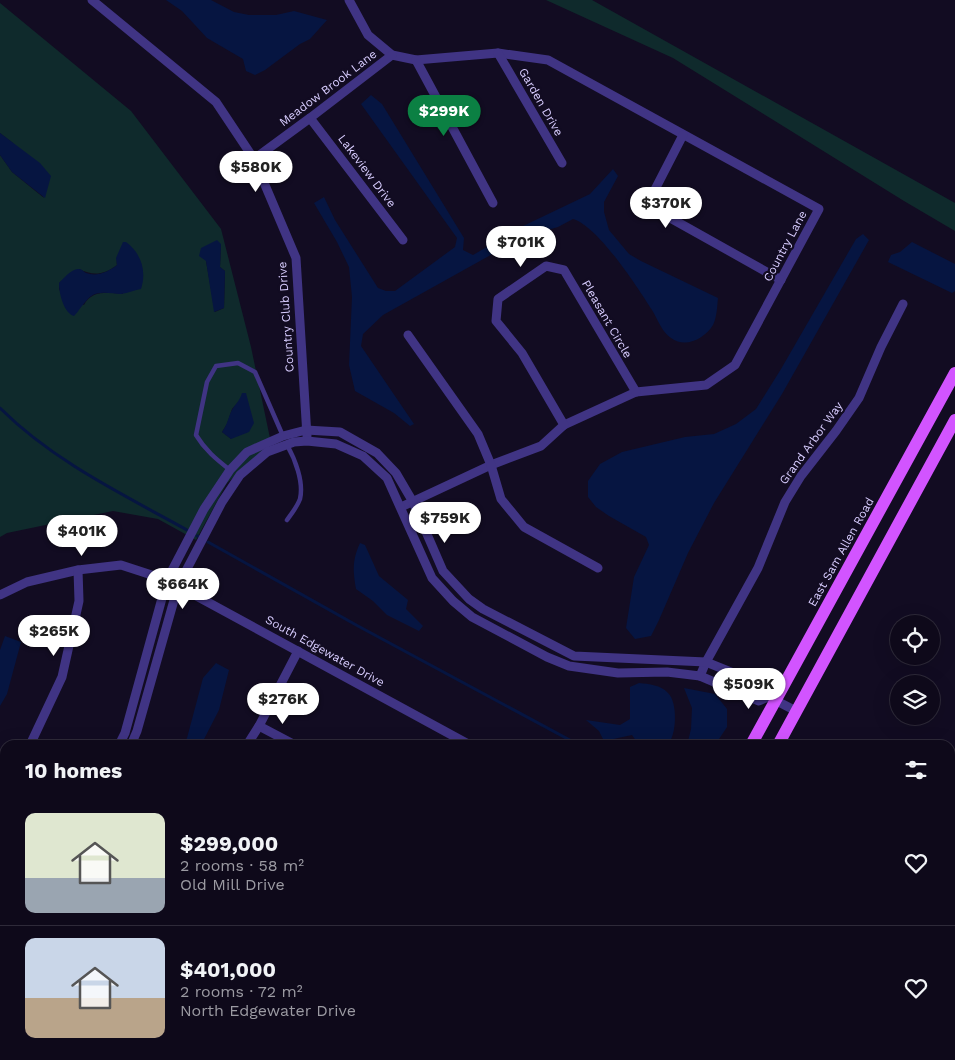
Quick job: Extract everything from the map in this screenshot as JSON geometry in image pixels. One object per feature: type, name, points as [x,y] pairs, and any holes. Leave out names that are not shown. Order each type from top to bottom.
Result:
[{"type":"main road","name":"East Sam Allen Road","points":[[753,740],[772,699],[955,373]]},
{"type":"main road","points":[[781,740],[955,420]]},
{"type":"street","name":"Country Club Drive","points":[[92,0],[216,102],[254,159],[296,258],[308,441]]},
{"type":"street","name":"Country Lane","points":[[349,0],[368,35],[392,55],[416,60],[498,53],[548,60],[819,209],[735,364],[706,384],[636,392],[564,425],[541,446],[490,465],[401,507]]},
{"type":"street","name":"Garden Drive","points":[[498,53],[562,163]]},
{"type":"street","name":"Meadow Brook Lane","points":[[254,159],[392,55]]},
{"type":"street","points":[[416,60],[493,203]]},
{"type":"street","name":"Lakeview Drive","points":[[310,118],[403,240]]},
{"type":"street","points":[[683,135],[647,205],[781,280]]},
{"type":"street","name":"Pleasant Circle","points":[[564,425],[522,354],[496,321],[498,299],[546,266],[564,270],[636,392]]},
{"type":"street","name":"Grand Arbor Way","points":[[700,676],[758,568],[784,502],[859,398],[881,347],[903,304]]},
{"type":"street","points":[[408,335],[478,434],[501,499],[524,527],[598,568]]},
{"type":"street","points":[[133,740],[178,586],[216,514],[240,475],[267,452],[285,440],[306,430],[340,432],[377,453],[396,473],[413,502],[444,572],[469,600],[483,609],[574,656],[706,662],[768,686],[772,699]]},
{"type":"street","points":[[122,740],[167,580],[204,509],[230,470],[246,452],[285,440],[336,444],[363,456],[387,478],[432,578],[453,601],[472,617],[547,658],[569,666],[618,673],[667,672],[700,676],[760,701],[772,699],[796,711]]},
{"type":"street","points":[[230,470],[240,475]]},
{"type":"street","points":[[204,509],[216,514]]},
{"type":"street","name":"South Edgewater Drive","points":[[0,595],[27,582],[78,570],[122,565],[167,580],[461,740]]},
{"type":"street","points":[[32,740],[62,677],[80,600],[78,570]]},
{"type":"street","points":[[510,637],[516,626]]},
{"type":"street","points":[[250,740],[298,651]]},
{"type":"street","points":[[646,660],[646,672]]},
{"type":"street","points":[[667,672],[668,661]]},
{"type":"street","points":[[729,687],[735,674]]},
{"type":"street","points":[[259,726],[286,740]]},
{"type":"lane","points":[[230,470],[211,456],[196,435],[207,382],[216,366],[238,363],[255,372],[293,456],[300,485],[300,498],[296,508],[287,520]]},
{"type":"green space","points":[[546,0],[592,0],[955,203],[955,231],[673,58]]},
{"type":"green space","points":[[0,3],[131,111],[221,229],[251,347],[271,443],[227,483],[196,540],[158,519],[113,511],[7,533],[0,537],[0,155],[12,172],[44,198],[13,143],[0,133]],"holes":[[[221,244],[220,267],[225,271],[224,308],[215,312],[206,261]],[[116,258],[123,294],[95,294],[84,305],[63,298],[59,289],[59,283],[79,269],[89,273],[103,273],[117,265]],[[241,399],[231,439],[222,432],[232,409]]]},
{"type":"water","points":[[166,0],[211,0],[234,12],[249,15],[276,15],[294,11],[327,20],[310,39],[255,75],[246,71],[243,59],[207,38],[182,11]]},
{"type":"water","points":[[371,95],[382,104],[464,238],[463,250],[473,255],[521,227],[590,194],[613,169],[618,176],[604,202],[604,212],[609,230],[629,254],[718,298],[716,315],[710,330],[700,338],[689,342],[677,341],[671,338],[663,329],[617,259],[594,233],[573,219],[558,227],[523,237],[383,315],[363,334],[361,346],[414,424],[410,426],[394,413],[355,391],[349,365],[352,297],[349,267],[314,203],[324,197],[335,220],[378,288],[386,291],[395,291],[455,247],[457,238],[361,104]]},
{"type":"water","points":[[0,133],[40,163],[51,176],[45,198],[12,172],[0,155]]},
{"type":"water","points":[[863,234],[869,240],[782,394],[714,503],[688,553],[651,636],[635,639],[626,628],[634,577],[649,545],[646,537],[596,507],[588,497],[588,481],[600,464],[622,452],[685,437],[714,434],[736,424],[756,409],[856,239]]},
{"type":"water","points":[[217,240],[221,244],[220,267],[225,271],[224,308],[214,312],[206,261],[199,256],[201,248]]},
{"type":"water","points":[[123,242],[131,246],[139,257],[143,269],[141,289],[121,294],[101,293],[94,295],[88,299],[74,316],[70,314],[63,302],[59,283],[76,269],[94,274],[106,272],[114,268],[117,265],[116,258]]},
{"type":"water","points":[[912,242],[955,264],[955,291],[952,293],[888,262],[891,255],[900,252]]},
{"type":"water","points":[[242,393],[246,393],[254,423],[249,432],[231,439],[222,432]]},
{"type":"water","points":[[360,543],[365,545],[379,576],[408,600],[406,609],[423,626],[419,631],[387,615],[373,601],[356,589],[354,566]]},
{"type":"water","points":[[5,636],[21,642],[7,694],[0,706],[0,650]]},
{"type":"water","points":[[216,663],[229,670],[219,710],[204,740],[186,740],[187,738],[203,678]]},
{"type":"water","points":[[639,683],[651,684],[668,693],[675,711],[673,735],[670,740],[636,740],[632,735],[604,740],[599,731],[586,720],[620,725],[630,719],[630,687]]},
{"type":"water","points":[[684,688],[715,694],[727,709],[727,727],[718,740],[688,740],[692,708]]},
{"type":"waterway","points":[[0,408],[42,444],[65,460],[113,490],[187,530]]},
{"type":"waterway","points":[[208,542],[358,626],[570,740]]}]
